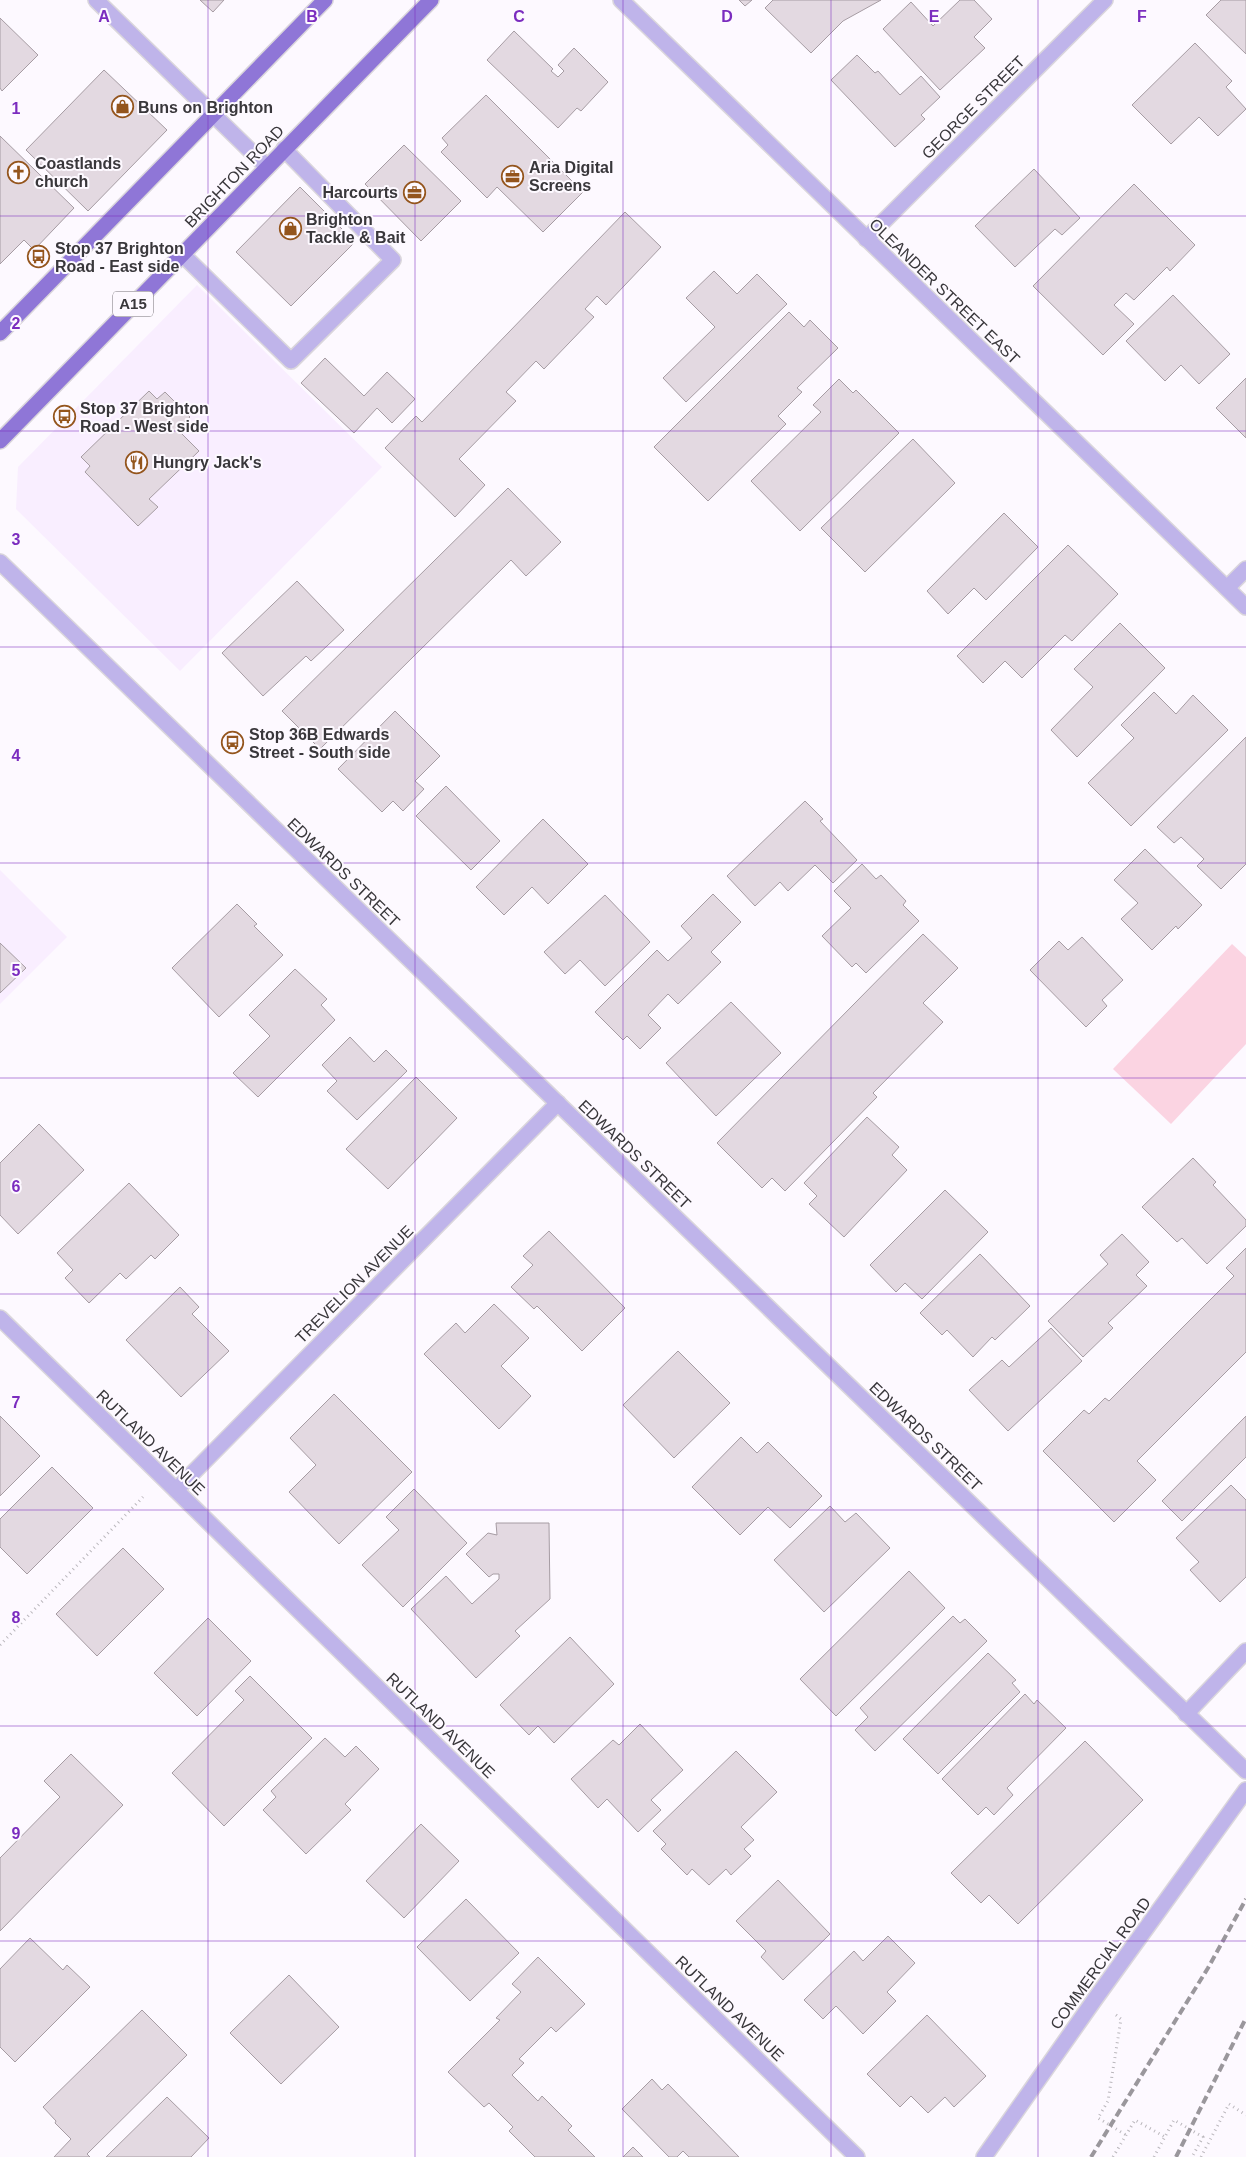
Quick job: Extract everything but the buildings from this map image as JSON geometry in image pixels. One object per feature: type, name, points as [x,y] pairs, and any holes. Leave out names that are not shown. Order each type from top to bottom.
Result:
[{"type":"main road","points":[[1,332],[325,0]]},
{"type":"main road","name":"BRIGHTON ROAD","points":[[0,441],[430,0]]},
{"type":"street","points":[[96,0],[267,167]]},
{"type":"street","name":"OLEANDER STREET EAST","points":[[621,0],[1246,606]]},
{"type":"street","name":"GEORGE STREET","points":[[866,239],[1104,0]]},
{"type":"street","points":[[182,254],[291,361],[392,260],[284,149]]},
{"type":"street","name":"EDWARDS STREET","points":[[0,562],[1246,1771]]},
{"type":"street","points":[[1227,588],[1246,569]]},
{"type":"street","name":"TREVELION AVENUE","points":[[176,1490],[558,1103]]},
{"type":"street","name":"RUTLAND AVENUE","points":[[0,1318],[857,2157]]},
{"type":"street","points":[[1186,1714],[1246,1651]]},
{"type":"street","name":"COMMERCIAL ROAD","points":[[984,2157],[1246,1790]]},
{"type":"path","points":[[0,1645],[162,1477]]},
{"type":"path","points":[[1095,1999],[1121,2019],[1108,2101],[1098,2118],[1126,2136]]},
{"type":"path","points":[[1201,2157],[1229,2104],[1246,2115]]},
{"type":"path","points":[[1114,2157],[1135,2120],[1165,2137]]},
{"type":"path","points":[[1154,2157],[1174,2120],[1203,2137],[1192,2157]]},
{"type":"shaded area","points":[[197,285],[382,467],[180,671],[16,509],[18,467]]},
{"type":"shaded area","points":[[0,870],[67,937],[0,1004]]},
{"type":"shaded area","points":[[1232,944],[1246,957],[1246,1044],[1171,1124],[1113,1069]]},
{"type":"railway","points":[[1091,2157],[1208,1968],[1246,1899]]},
{"type":"railway","points":[[1176,2157],[1246,2018]]},
{"type":"place","name":"Buns on Brighton","points":[[122,107]]},
{"type":"place","name":"Coastlands church","points":[[19,172]]},
{"type":"place","name":"Aria Digital Screens","points":[[513,176]]},
{"type":"place","name":"Harcourts","points":[[414,192]]},
{"type":"place","name":"Brighton Tackle & Bait","points":[[290,228]]},
{"type":"place","name":"Stop 37 Brighton Road - East side","points":[[39,257]]},
{"type":"place","name":"Stop 37 Brighton Road - West side","points":[[64,417]]},
{"type":"place","name":"Hungry Jack's","points":[[137,462]]},
{"type":"place","name":"Stop 36B Edwards Street - South side","points":[[233,743]]}]
